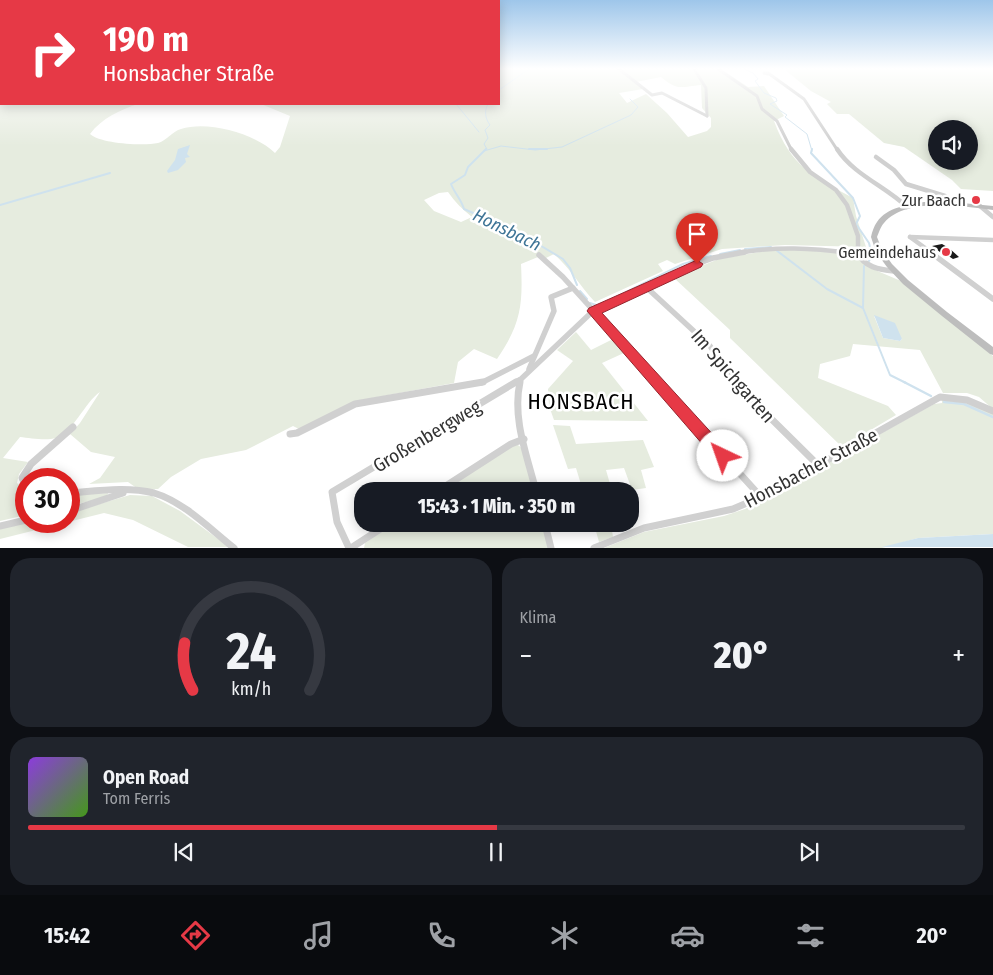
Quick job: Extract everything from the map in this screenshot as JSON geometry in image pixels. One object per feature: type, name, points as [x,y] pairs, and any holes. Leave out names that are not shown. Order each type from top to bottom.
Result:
[{"type":"street","points":[[664,95],[671,100],[682,102],[708,116],[706,95]]},
{"type":"street","points":[[755,95],[762,109],[776,121],[786,142],[810,172],[836,190],[847,205],[858,236],[858,254],[864,262],[880,270],[894,271]]},
{"type":"street","points":[[796,95],[804,100],[843,158],[858,173],[891,192],[907,207]]},
{"type":"street","points":[[876,157],[894,170],[906,184],[945,196],[955,204]]},
{"type":"street","points":[[993,208],[955,204],[907,207],[885,216],[878,223],[874,233],[874,241],[879,253],[894,271],[993,352]]},
{"type":"street","points":[[980,206],[993,217]]},
{"type":"street","points":[[993,240],[910,237],[993,299]]},
{"type":"street","points":[[534,482],[516,412],[516,394],[520,380],[593,311],[681,270],[713,258],[760,249],[800,247],[858,254]]},
{"type":"street","points":[[539,255],[573,288],[761,497]]},
{"type":"street","name":"Im Spichgarten","points":[[646,287],[710,346],[718,355],[735,384],[819,466]]},
{"type":"street","points":[[529,370],[554,311],[551,296],[573,288]]},
{"type":"street","points":[[290,434],[297,433],[355,404],[479,384],[534,356]]},
{"type":"street","name":"Großenbergweg","points":[[350,548],[337,522],[332,492],[520,380]]},
{"type":"street","name":"Honsbacher Straße","points":[[594,548],[644,528],[733,509],[761,497],[940,397],[968,400],[993,411]]},
{"type":"street","points":[[28,468],[73,427]]},
{"type":"street","points":[[452,482],[511,444],[524,439]]},
{"type":"street","points":[[80,507],[126,492]]},
{"type":"street","points":[[80,493],[154,493],[183,509],[234,548]]},
{"type":"street","points":[[0,526],[15,523]]},
{"type":"street","points":[[350,548],[375,532]]},
{"type":"street","points":[[547,532],[551,548]]},
{"type":"shaded area","points":[[500,95],[620,95],[627,103],[647,95],[667,113],[688,137],[707,131],[711,127],[711,118],[702,108],[701,95],[770,95],[784,116],[774,121],[781,137],[796,160],[815,176],[853,198],[856,216],[866,247],[785,245],[722,249],[675,264],[667,260],[658,264],[663,271],[595,302],[554,254],[546,258],[538,257],[521,264],[521,303],[519,314],[511,335],[497,359],[474,349],[458,362],[454,383],[356,401],[299,429],[293,426],[246,450],[201,459],[171,477],[158,489],[138,489],[128,482],[89,484],[100,478],[115,457],[91,452],[70,434],[80,423],[100,392],[89,403],[68,431],[56,438],[48,439],[20,437],[3,458],[28,462],[24,468],[15,468],[15,518],[0,521],[0,105],[135,105],[112,115],[100,123],[90,134],[113,142],[152,144],[161,142],[181,129],[204,126],[231,130],[256,140],[275,153],[280,147],[290,116],[263,105],[500,105]],"holes":[[[448,192],[459,206],[472,217],[461,222],[434,211],[424,200],[439,193]]]},
{"type":"shaded area","points":[[817,95],[993,95],[993,191],[961,189],[937,170],[978,170],[978,120],[928,120],[928,164],[904,147],[884,143],[849,114],[837,114],[827,104],[831,102]]},
{"type":"shaded area","points":[[783,248],[856,255],[875,270],[901,281],[993,356],[993,409],[979,397],[967,393],[943,393],[920,350],[853,344],[850,356],[820,364],[818,378],[888,406],[896,415],[842,447],[730,338],[730,330],[673,277],[719,259]],"holes":[[[874,316],[902,339],[900,341],[883,338]]]},
{"type":"shaded area","points":[[576,332],[591,350],[615,338],[626,352],[602,363],[648,421],[554,420],[549,406],[548,389],[573,361],[557,350]]},
{"type":"shaded area","points":[[942,399],[967,402],[993,414],[993,534],[918,538],[882,548],[604,548],[644,532],[724,516],[745,509],[934,404],[942,403]]},
{"type":"shaded area","points":[[553,425],[570,426],[576,444],[643,440],[654,467],[641,470],[646,488],[639,489],[639,482],[629,482],[624,468],[606,470],[609,482],[580,482],[576,468],[568,469]]},
{"type":"shaded area","points":[[512,445],[518,445],[523,449],[532,482],[456,482]]},
{"type":"shaded area","points":[[108,493],[107,497],[80,503],[80,494]]},
{"type":"shaded area","points":[[130,495],[152,496],[180,511],[229,547],[188,547],[133,520],[104,513],[80,519],[80,510]]},
{"type":"shaded area","points":[[15,525],[15,533],[24,533],[0,539],[0,529]]},
{"type":"shaded area","points":[[381,532],[545,532],[549,548],[364,548],[365,543]]},
{"type":"shaded area","points":[[596,532],[612,532],[613,537],[599,542]]},
{"type":"water","points":[[190,145],[187,154],[190,157],[185,158],[186,162],[178,170],[168,173],[167,171],[175,160],[178,149]]},
{"type":"water","points":[[874,315],[895,323],[902,339],[900,341],[883,338]]},
{"type":"water","points":[[993,534],[993,547],[882,547],[918,538]]},
{"type":"building","name":"Gemeindehaus","points":[[942,244],[959,257],[953,259],[932,246]]},
{"type":"waterway","points":[[768,95],[776,98],[777,101],[770,104],[787,115],[785,117],[807,134],[812,150]]},
{"type":"waterway","name":"Honsbach","points":[[544,149],[562,147],[631,115],[638,107],[630,99]]},
{"type":"waterway","points":[[457,105],[479,132]]},
{"type":"waterway","points":[[487,149],[484,144],[488,138],[485,130],[490,125],[486,115],[488,105]]},
{"type":"waterway","name":"Honsbach","points":[[484,151],[501,146],[535,150],[544,149]]},
{"type":"waterway","name":"Honsbach","points":[[529,149],[544,149]]},
{"type":"waterway","points":[[812,150],[811,153],[853,198],[860,216],[856,224],[869,243],[872,256],[869,261]]},
{"type":"waterway","name":"Honsbach","points":[[484,151],[468,167],[465,175],[451,184],[464,209],[521,234],[563,259],[570,268],[577,285]]},
{"type":"waterway","points":[[0,205],[110,173]]},
{"type":"waterway","name":"Honsbach","points":[[745,249],[771,247]]},
{"type":"waterway","name":"Honsbach","points":[[720,254],[740,250]]},
{"type":"waterway","name":"Honsbach","points":[[776,250],[827,289],[863,308]]},
{"type":"waterway","name":"Honsbach","points":[[608,301],[683,264],[711,256]]},
{"type":"waterway","points":[[863,308],[864,266]]},
{"type":"waterway","name":"Honsbach","points":[[580,291],[587,299]]},
{"type":"waterway","name":"Honsbach","points":[[590,303],[599,306]]},
{"type":"waterway","name":"Honsbach","points":[[863,308],[890,375],[904,382]]},
{"type":"waterway","name":"Honsbach","points":[[904,382],[931,396]]},
{"type":"waterway","name":"Honsbach","points":[[944,402],[964,404],[993,417]]},
{"type":"place","name":"Zur Baach","points":[[976,200]]},
{"type":"place","name":"Gemeindehaus","points":[[946,252]]},
{"type":"district","name":"HONSBACH","points":[[581,401]]},
{"type":"route","points":[[697,264],[593,311],[723,456]]}]
